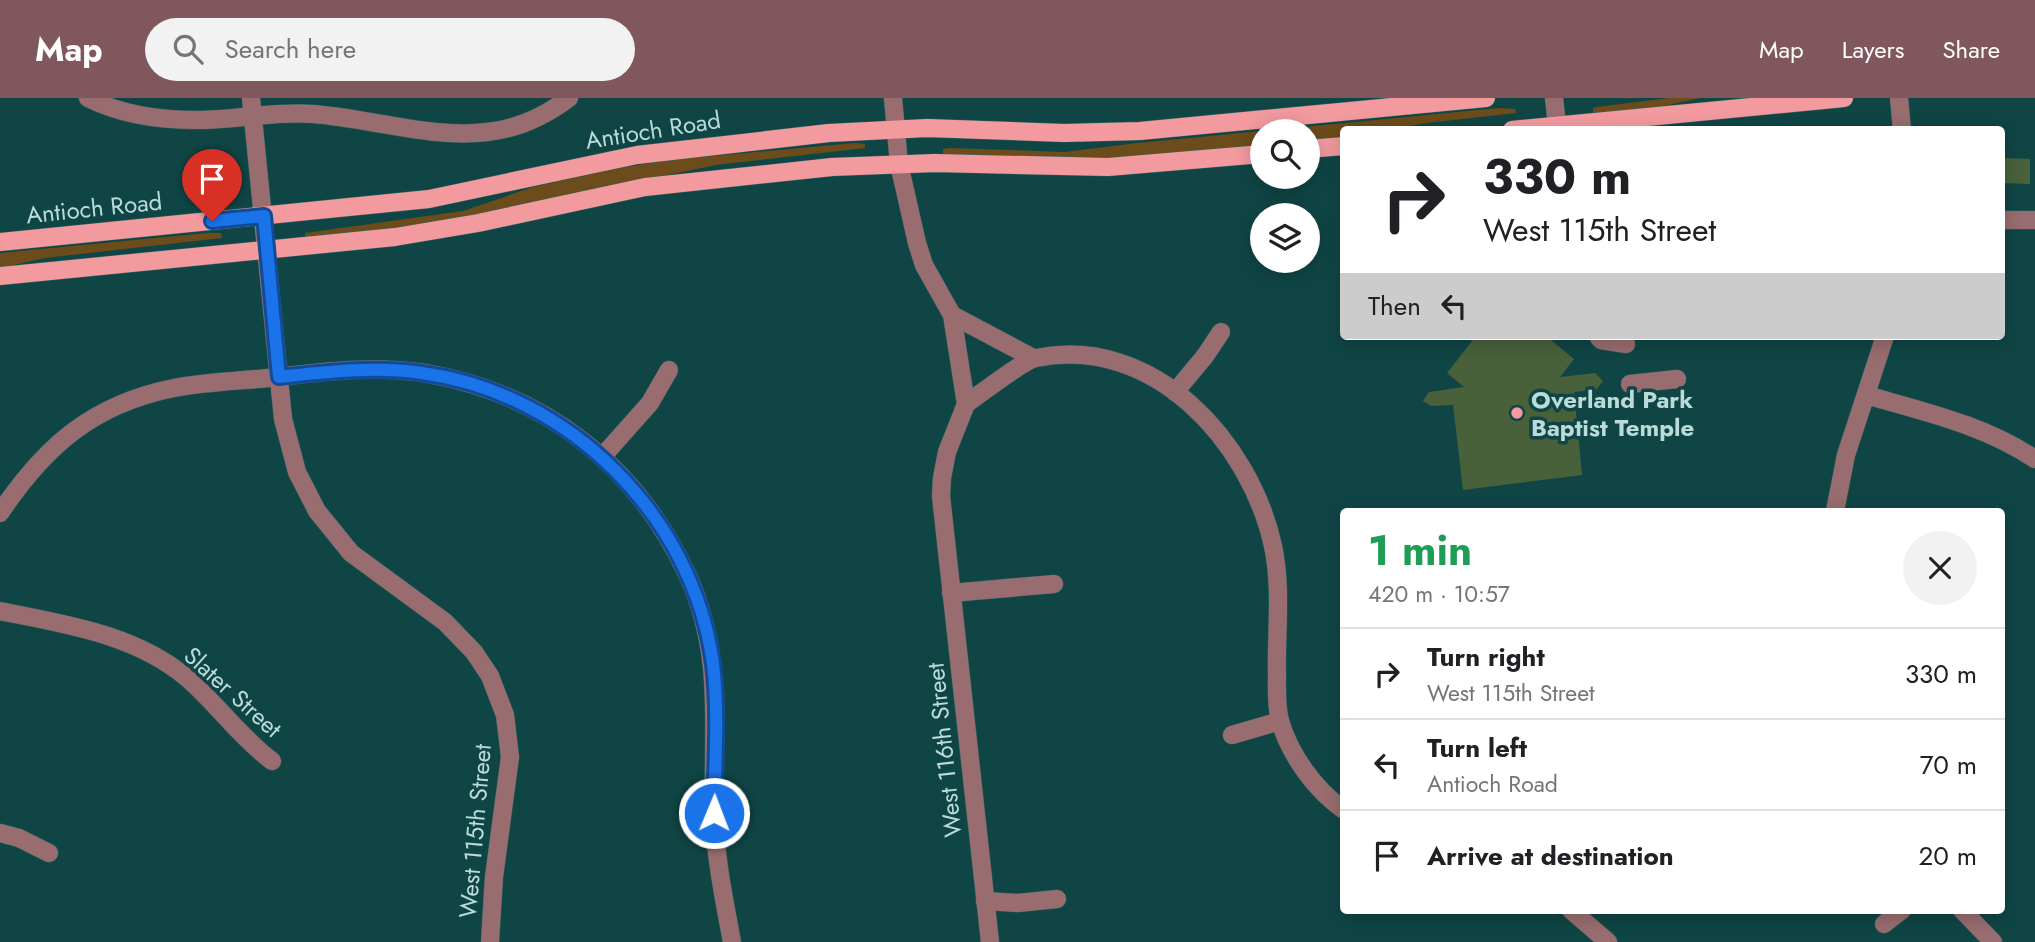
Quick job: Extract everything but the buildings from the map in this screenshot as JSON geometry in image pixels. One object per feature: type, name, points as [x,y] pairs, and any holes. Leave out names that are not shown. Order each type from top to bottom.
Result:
[{"type":"main road","name":"Antioch Road","points":[[0,242],[429,199],[596,162],[672,149],[816,134],[895,129],[1064,133],[1140,131],[1486,98]]},
{"type":"main road","points":[[1566,126],[1844,98]]},
{"type":"main road","points":[[1320,148],[1340,146]]},
{"type":"main road","points":[[0,276],[395,237],[438,231],[645,187],[832,167],[960,163],[1108,167],[1250,154]]},
{"type":"street","points":[[88,98],[127,112],[167,119],[198,120],[252,107],[445,132],[472,133],[516,126],[569,98]]},
{"type":"street","points":[[893,98],[900,164],[916,243],[924,265],[952,315],[966,404],[1034,358],[1068,355],[1095,357],[1142,370],[1195,407],[1228,444],[1248,475],[1264,512],[1277,573],[1277,700],[1280,721],[1298,761],[1319,788],[1340,806]]},
{"type":"street","points":[[1555,98],[1556,126]]},
{"type":"street","points":[[1899,98],[1902,126]]},
{"type":"street","name":"West 115th Street","points":[[252,107],[283,419],[291,454],[304,489],[322,518],[351,553],[456,631],[485,668],[501,702],[508,729],[510,757],[494,877],[490,942]]},
{"type":"street","points":[[2005,220],[2035,220]]},
{"type":"street","points":[[952,315],[1034,358]]},
{"type":"street","points":[[1175,392],[1205,356],[1220,332]]},
{"type":"street","points":[[1601,340],[1626,344]]},
{"type":"street","points":[[1836,508],[1846,454],[1884,340]]},
{"type":"street","points":[[0,513],[22,480],[71,432],[101,413],[135,398],[173,388],[379,369],[423,373],[466,382],[506,397],[544,416],[581,439],[626,480],[667,537],[689,579],[704,623],[712,663],[716,705],[714,813],[718,861],[732,942]]},
{"type":"street","points":[[601,457],[650,403],[669,370]]},
{"type":"street","points":[[1630,384],[1677,379]]},
{"type":"street","points":[[1867,395],[1980,429],[2011,443],[2035,459]]},
{"type":"street","name":"West 116th Street","points":[[966,404],[947,452],[941,496],[990,942]]},
{"type":"street","points":[[951,593],[1054,584]]},
{"type":"street","name":"Slater Street","points":[[0,611],[107,636],[157,657],[184,675],[210,698],[243,735],[272,761]]},
{"type":"street","points":[[1231,735],[1280,721]]},
{"type":"street","points":[[0,833],[19,838],[49,853]]},
{"type":"street","points":[[985,901],[1018,904],[1056,899]]},
{"type":"street","points":[[1576,914],[1608,942]]},
{"type":"street","points":[[1884,924],[1897,914]]},
{"type":"street","points":[[1966,914],[1993,942]]},
{"type":"shaded area","points":[[1669,98],[1700,98],[1650,109],[1593,113],[1593,108],[1596,107]]},
{"type":"shaded area","points":[[1499,108],[1515,109],[1516,113],[1409,126],[1340,126],[1340,138],[1320,141],[1320,125]]},
{"type":"shaded area","points":[[1250,132],[1250,147],[1101,160],[943,154],[943,149],[1065,152]]},
{"type":"shaded area","points":[[865,144],[865,148],[716,165],[426,225],[305,237],[305,233],[463,211],[533,187],[620,168],[669,160]]},
{"type":"shaded area","points":[[221,233],[222,238],[45,258],[0,268],[0,253]]},
{"type":"place","name":"Overland Park Baptist Temple","points":[[1517,413]]},
{"type":"route","points":[[212,221],[264,216],[279,377],[379,369],[423,373],[466,382],[506,397],[544,416],[581,439],[626,480],[667,537],[689,579],[704,623],[712,663],[716,705],[714,813]]}]
